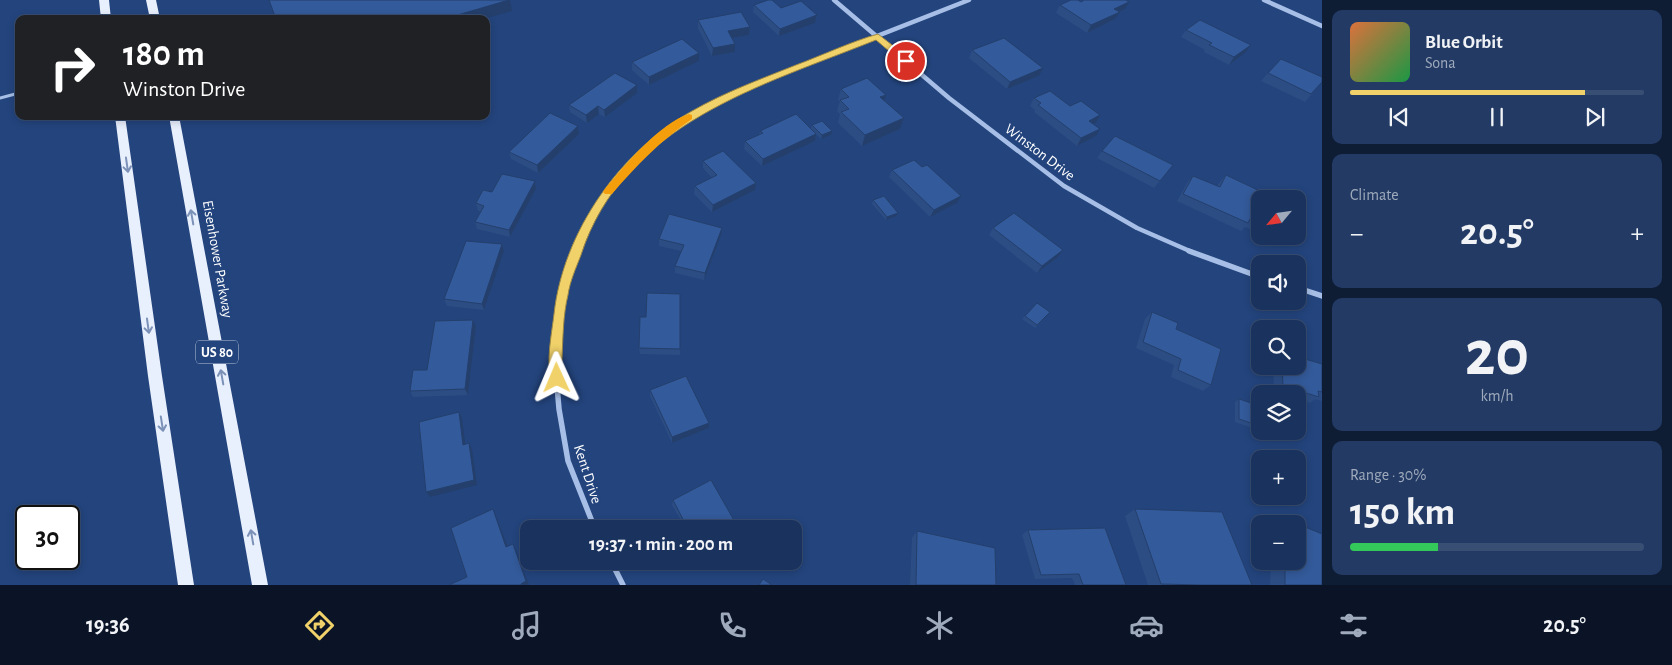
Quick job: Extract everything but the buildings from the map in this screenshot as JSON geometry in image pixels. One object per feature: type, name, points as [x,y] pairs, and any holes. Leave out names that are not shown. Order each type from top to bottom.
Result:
[{"type":"main road","points":[[104,0],[106,15]]},
{"type":"main road","points":[[151,0],[153,15]]},
{"type":"main road","points":[[121,120],[155,376],[186,585]]},
{"type":"main road","name":"Eisenhower Parkway","points":[[175,120],[260,585]]},
{"type":"street","name":"Winston Drive","points":[[834,0],[950,98],[1064,186],[1137,228],[1190,251],[1251,274]]},
{"type":"street","name":"Kent Drive","points":[[591,520],[568,461],[559,409],[555,362],[562,294],[578,246],[592,214],[612,186],[635,160],[668,130],[695,113],[750,86],[970,0]]},
{"type":"street","points":[[1264,0],[1322,26]]},
{"type":"street","points":[[1306,291],[1322,296]]},
{"type":"street","points":[[616,570],[623,585]]},
{"type":"lane","points":[[0,98],[15,94]]},
{"type":"slow traffic","points":[[608,192],[635,160],[668,130],[689,117]]},
{"type":"route","points":[[557,378],[555,362],[562,294],[578,246],[592,214],[612,186],[635,160],[668,130],[695,113],[750,86],[878,36],[906,61]]}]
